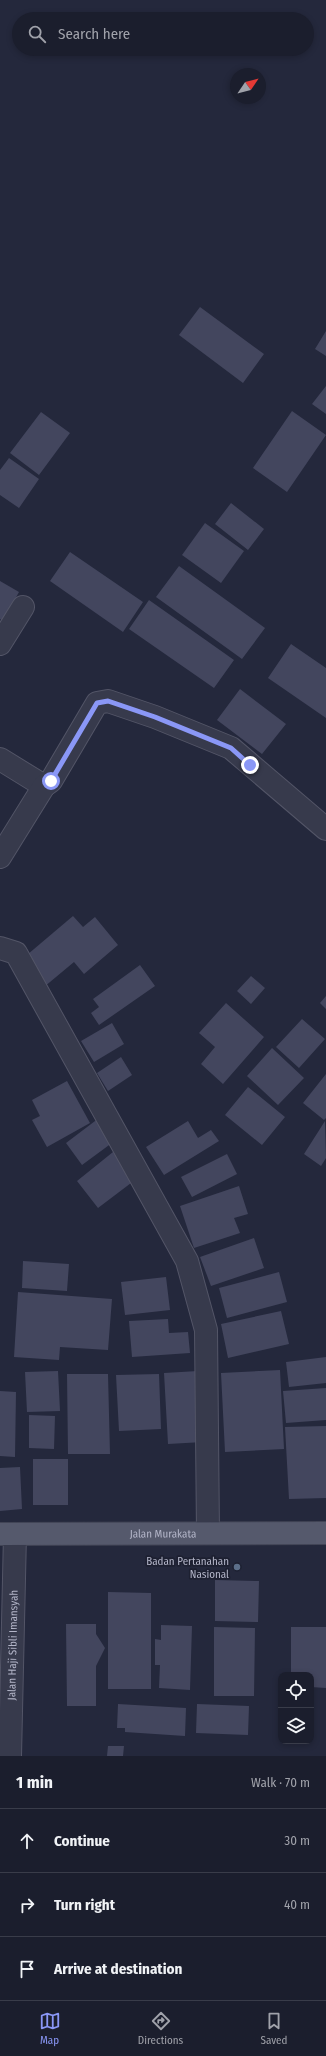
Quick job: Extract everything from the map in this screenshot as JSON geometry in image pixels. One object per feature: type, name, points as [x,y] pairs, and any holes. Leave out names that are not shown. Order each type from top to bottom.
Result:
[{"type":"main road","name":"Jalan Murakata","points":[[7,1534],[326,1533]]},
{"type":"street","points":[[0,644],[23,607]]},
{"type":"street","points":[[0,857],[44,786],[51,781],[97,703],[108,701],[155,717],[231,748],[326,829]]},
{"type":"street","points":[[0,759],[44,786]]},
{"type":"street","points":[[0,948],[16,953],[187,1261],[206,1330],[208,1533]]},
{"type":"street","name":"Jalan Haji Sibli Imansyah","points":[[7,1534],[10,1756]]},
{"type":"building","points":[[200,307],[264,354],[243,383],[179,335]]},
{"type":"building","points":[[326,331],[326,356],[315,349]]},
{"type":"building","points":[[326,386],[326,414],[312,404]]},
{"type":"building","points":[[292,411],[326,435],[287,492],[253,468]]},
{"type":"building","points":[[41,412],[70,433],[39,475],[10,453]]},
{"type":"building","points":[[9,458],[39,479],[19,508],[0,495],[0,470]]},
{"type":"building","points":[[231,503],[264,529],[248,550],[215,524]]},
{"type":"building","points":[[205,523],[244,551],[221,583],[182,555]]},
{"type":"building","points":[[70,552],[143,602],[123,632],[50,581]]},
{"type":"building","points":[[179,566],[265,628],[242,659],[156,597]]},
{"type":"building","points":[[0,581],[19,592],[3,621],[0,619]]},
{"type":"building","points":[[149,600],[234,660],[214,688],[129,629]]},
{"type":"building","points":[[291,644],[326,668],[326,718],[268,678]]},
{"type":"building","points":[[240,689],[286,724],[262,754],[217,720]]},
{"type":"building","points":[[73,916],[83,927],[95,917],[118,945],[84,974],[74,962],[44,987],[21,960]]},
{"type":"building","points":[[140,965],[155,986],[99,1025],[91,1013],[99,1007],[93,999]]},
{"type":"building","points":[[251,976],[265,988],[251,1004],[237,991]]},
{"type":"building","points":[[326,996],[326,1009],[320,1003]]},
{"type":"building","points":[[226,1003],[264,1037],[223,1084],[201,1064],[215,1047],[199,1033]]},
{"type":"building","points":[[302,1019],[325,1039],[299,1068],[276,1047]]},
{"type":"building","points":[[112,1023],[124,1044],[94,1062],[81,1041]]},
{"type":"building","points":[[272,1048],[304,1078],[278,1105],[247,1076]]},
{"type":"building","points":[[121,1057],[132,1075],[108,1091],[97,1073]]},
{"type":"building","points":[[326,1074],[326,1118],[324,1120],[303,1103]]},
{"type":"building","points":[[67,1081],[90,1123],[47,1147],[32,1120],[40,1116],[32,1100]]},
{"type":"building","points":[[248,1087],[285,1117],[262,1145],[225,1115]]},
{"type":"building","points":[[99,1118],[116,1140],[82,1165],[66,1143]]},
{"type":"building","points":[[188,1121],[198,1138],[211,1130],[219,1141],[164,1175],[146,1147]]},
{"type":"building","points":[[325,1121],[326,1158],[321,1166],[304,1154]]},
{"type":"building","points":[[113,1152],[135,1180],[98,1208],[77,1181]]},
{"type":"building","points":[[227,1154],[237,1174],[192,1197],[181,1177]]},
{"type":"building","points":[[239,1186],[248,1214],[234,1218],[240,1233],[194,1248],[180,1206]]},
{"type":"building","points":[[254,1238],[264,1268],[211,1286],[200,1257]]},
{"type":"building","points":[[23,1261],[69,1264],[67,1291],[22,1288]]},
{"type":"building","points":[[279,1272],[287,1302],[227,1318],[219,1288]]},
{"type":"building","points":[[166,1277],[170,1310],[125,1315],[121,1282]]},
{"type":"building","points":[[18,1292],[112,1299],[108,1350],[60,1347],[59,1360],[14,1357]]},
{"type":"building","points":[[281,1311],[289,1344],[228,1358],[221,1324]]},
{"type":"building","points":[[168,1319],[169,1333],[188,1332],[190,1353],[132,1357],[129,1321]]},
{"type":"building","points":[[326,1357],[326,1383],[289,1387],[286,1362]]},
{"type":"building","points":[[280,1370],[284,1449],[225,1452],[221,1373]]},
{"type":"building","points":[[58,1371],[60,1411],[27,1412],[25,1372]]},
{"type":"building","points":[[198,1371],[203,1442],[168,1444],[164,1373]]},
{"type":"building","points":[[67,1374],[108,1374],[110,1454],[68,1454]]},
{"type":"building","points":[[159,1374],[161,1429],[119,1431],[116,1375]]},
{"type":"building","points":[[326,1388],[326,1420],[286,1423],[283,1391]]},
{"type":"building","points":[[0,1391],[16,1392],[15,1457],[0,1456]]},
{"type":"building","points":[[29,1415],[55,1416],[54,1449],[29,1448]]},
{"type":"building","points":[[326,1426],[326,1498],[289,1499],[285,1427]]},
{"type":"building","points":[[33,1459],[68,1459],[68,1505],[33,1505]]},
{"type":"building","points":[[20,1467],[22,1509],[0,1511],[0,1468]]},
{"type":"building","points":[[215,1580],[259,1581],[258,1622],[215,1621]]},
{"type":"building","points":[[108,1592],[151,1593],[151,1689],[108,1689]]},
{"type":"building","points":[[66,1624],[96,1624],[96,1634],[105,1648],[96,1666],[96,1706],[67,1706]]},
{"type":"building","points":[[161,1625],[192,1626],[190,1690],[159,1688],[160,1665],[155,1665],[155,1639],[161,1640]]},
{"type":"building","points":[[214,1627],[255,1628],[254,1696],[214,1696]]},
{"type":"building","points":[[291,1627],[326,1627],[326,1688],[314,1687],[314,1672],[291,1672]]},
{"type":"building","points":[[118,1704],[186,1708],[185,1736],[125,1732],[125,1728],[117,1728]]},
{"type":"building","points":[[197,1704],[249,1706],[248,1735],[196,1733]]},
{"type":"building","points":[[108,1746],[124,1746],[123,1756],[107,1756]]},
{"type":"place","name":"Badan Pertanahan Nasional","points":[[237,1567]]},
{"type":"route","points":[[51,781],[97,703],[108,701],[155,717],[231,748],[250,765]]}]
